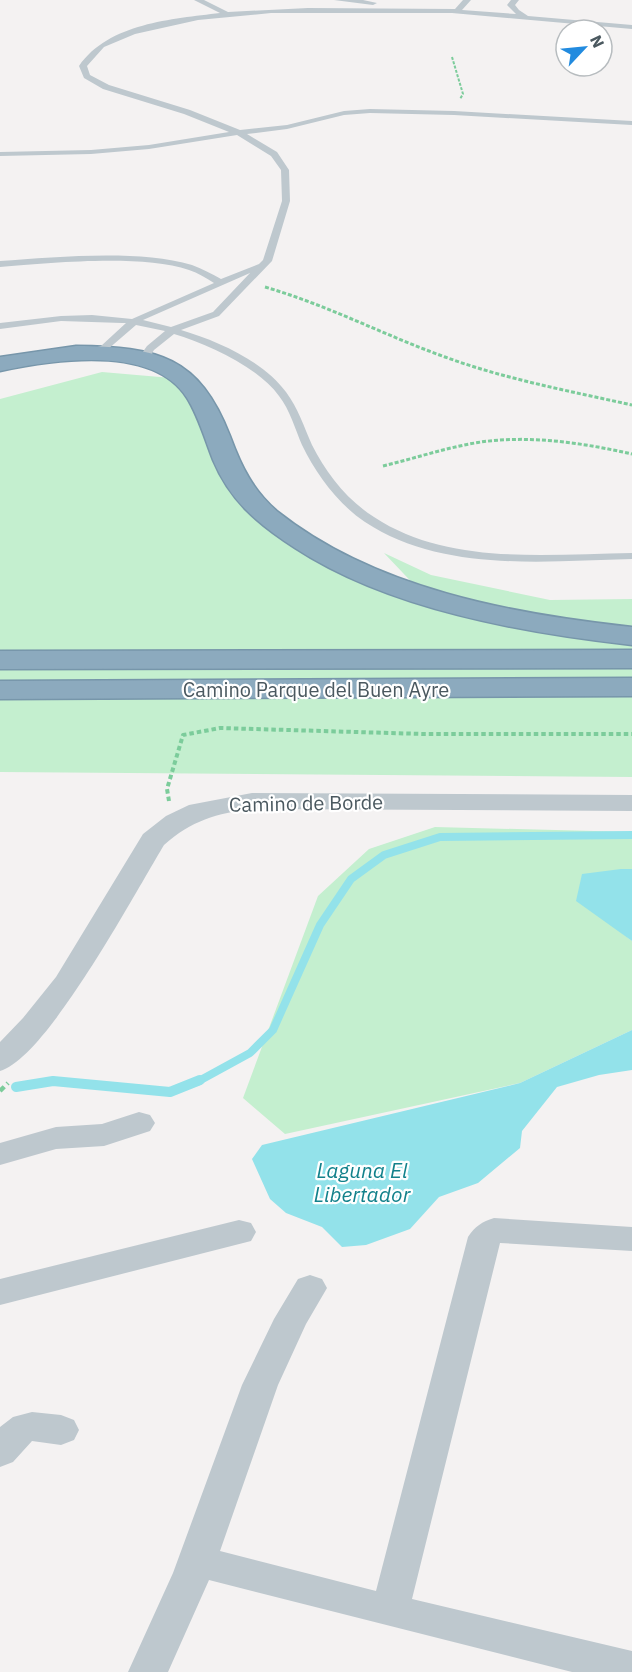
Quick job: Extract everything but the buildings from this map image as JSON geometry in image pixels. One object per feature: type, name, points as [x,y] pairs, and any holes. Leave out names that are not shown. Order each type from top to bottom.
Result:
[{"type":"highway","points":[[0,364],[36,357],[85,353],[128,356],[154,364],[176,374],[196,393],[231,473],[246,496],[269,518],[322,552],[369,574],[460,606],[531,623],[632,636]]},
{"type":"highway","name":"Camino Parque del Buen Ayre","points":[[0,660],[632,659]]},
{"type":"highway","name":"Camino Parque del Buen Ayre","points":[[0,690],[632,687]]},
{"type":"street","name":"Camino de Borde","points":[[4,1072],[34,1025],[67,983],[153,840],[168,825],[185,814],[206,807],[252,801],[632,803]]},
{"type":"street","points":[[0,1154],[56,1138],[104,1135],[139,1123]]},
{"type":"street","points":[[390,1611],[485,1237],[494,1230],[510,1230],[632,1239]]},
{"type":"street","points":[[0,1292],[239,1232]]},
{"type":"street","points":[[148,1672],[197,1561],[248,1415],[266,1371],[290,1318],[310,1288]]},
{"type":"street","points":[[0,1452],[18,1430],[30,1426],[61,1430]]},
{"type":"street","points":[[197,1561],[390,1611],[632,1669]]},
{"type":"lane","points":[[198,0],[225,13]]},
{"type":"lane","points":[[338,0],[632,27]]},
{"type":"lane","points":[[154,364],[147,353],[174,329],[216,314],[267,261],[286,201],[285,170],[274,154],[237,132],[187,112],[106,87],[87,76],[83,66],[91,55],[105,43],[145,29],[225,13],[271,10],[457,11],[467,0]]},
{"type":"lane","points":[[474,13],[513,2],[516,12],[528,18]]},
{"type":"lane","points":[[0,154],[91,152],[149,147],[237,132],[287,127],[344,113],[454,113],[632,123]]},
{"type":"lane","points":[[0,264],[46,261],[141,261],[190,267],[221,283]]},
{"type":"lane","points":[[85,353],[104,348],[136,320],[267,261]]},
{"type":"lane","points":[[0,326],[32,320],[84,316],[136,320],[174,329],[224,350],[254,368],[274,384],[288,401],[313,457],[351,505],[372,521],[405,537],[447,551],[543,556],[632,556]]},
{"type":"path","points":[[452,57],[463,94],[454,113]]},
{"type":"path","points":[[247,282],[289,293],[376,330],[471,366],[632,405]]},
{"type":"path","points":[[383,466],[482,442],[518,440],[607,448],[632,454]]},
{"type":"path","points":[[185,814],[169,804],[167,789],[183,735],[220,728],[424,734],[632,734]]},
{"type":"path","points":[[0,1090],[4,1072]]},
{"type":"green space","points":[[102,372],[183,379],[269,518],[422,593],[384,553],[431,575],[550,600],[632,599],[632,777],[0,772],[0,399]]},
{"type":"green space","points":[[435,827],[632,832],[632,869],[621,869],[614,927],[632,941],[632,1030],[520,1083],[285,1134],[243,1098],[318,896],[369,849]]},
{"type":"water","points":[[632,869],[632,941],[576,901],[582,874]]},
{"type":"water","name":"Laguna El Libertador","points":[[632,1030],[632,1070],[599,1075],[557,1087],[522,1131],[520,1148],[478,1183],[439,1197],[410,1229],[366,1245],[342,1247],[322,1227],[286,1213],[270,1199],[252,1159],[262,1145],[520,1083]]},
{"type":"waterway","points":[[197,1082],[250,1053],[273,1030],[320,925],[351,879],[384,855],[440,837],[632,835]]},
{"type":"waterway","points":[[16,1087],[53,1081],[170,1092],[200,1080]]},
{"type":"waterway","points":[[48,1082],[61,1082]]}]
